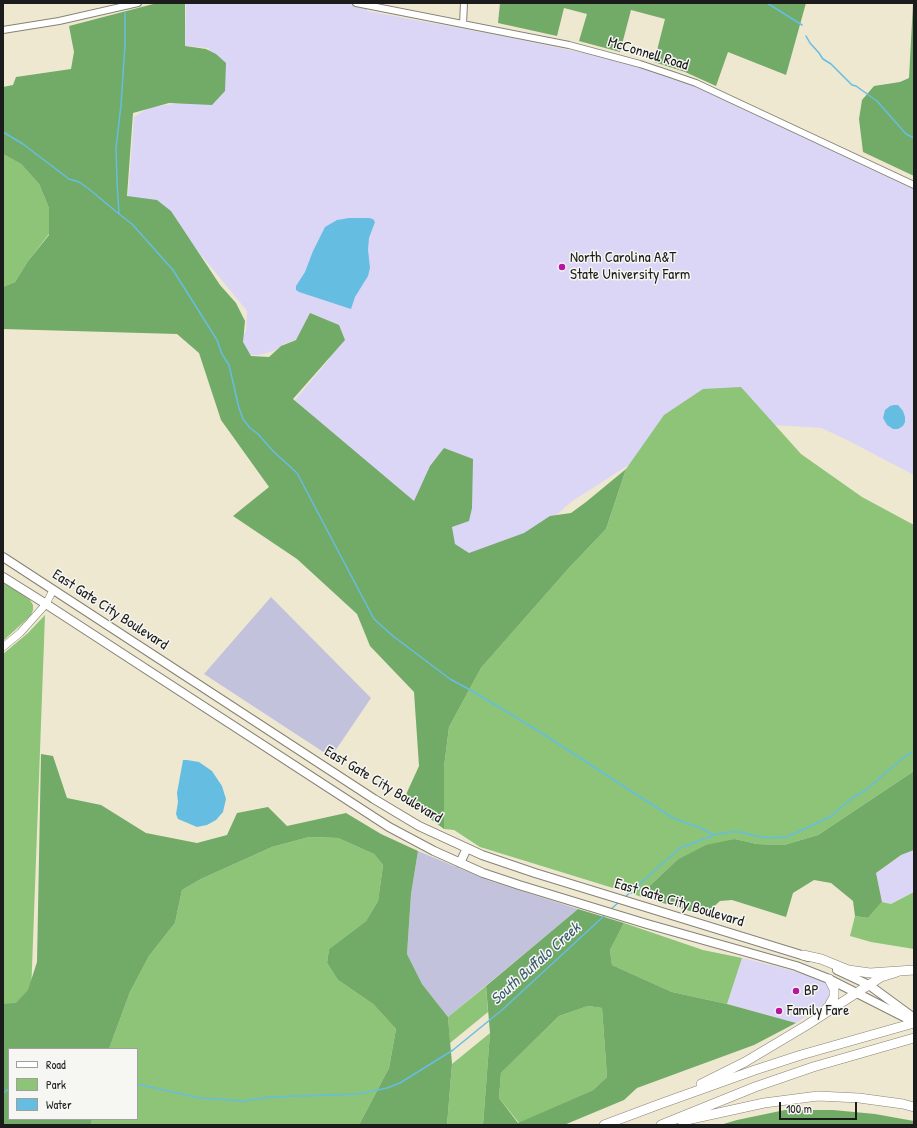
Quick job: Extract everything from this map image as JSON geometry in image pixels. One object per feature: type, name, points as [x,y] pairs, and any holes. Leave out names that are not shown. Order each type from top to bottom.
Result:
[{"type":"highway","points":[[803,955],[821,959],[848,970],[870,973],[914,970]]},
{"type":"highway","points":[[660,1104],[721,1075],[816,1019],[881,977],[897,972]]},
{"type":"highway","points":[[816,1019],[829,1006],[834,997],[834,989],[829,979]]},
{"type":"highway","points":[[604,1125],[788,1059],[914,1022]]},
{"type":"highway","points":[[661,1125],[755,1087],[813,1067],[914,1038]]},
{"type":"highway","points":[[665,1125],[764,1103],[818,1096],[859,1098],[914,1107]]},
{"type":"main road","name":"East Gate City Boulevard","points":[[3,557],[374,799],[419,826],[467,848],[535,873],[803,955],[869,985],[914,1018]]},
{"type":"main road","name":"East Gate City Boulevard","points":[[3,577],[389,827],[434,851],[460,863],[512,882],[632,919],[796,966],[829,979],[914,1022]]},
{"type":"main road","points":[[3,647],[20,633],[46,604],[53,590]]},
{"type":"main road","points":[[460,863],[467,848]]},
{"type":"street","points":[[3,30],[60,21],[138,3]]},
{"type":"street","name":"McConnell Road","points":[[356,3],[569,45],[640,64],[696,83],[914,185]]},
{"type":"street","points":[[463,24],[464,3]]},
{"type":"shaded area","name":"North Carolina A&T State University Farm","points":[[186,3],[367,3],[367,11],[502,36],[607,58],[641,67],[682,81],[914,189],[914,476],[843,438],[821,428],[759,424],[688,440],[627,466],[571,502],[489,576],[408,506],[295,400],[330,358],[339,335],[305,336],[284,344],[274,351],[259,355],[248,355],[241,337],[246,331],[247,311],[174,222],[127,209],[134,117],[150,107],[212,99],[209,48],[185,46]]},
{"type":"shaded area","points":[[271,597],[371,698],[331,757],[204,674]]},
{"type":"shaded area","points":[[914,850],[914,892],[891,904],[882,902],[876,873],[901,855]]},
{"type":"shaded area","points":[[418,851],[490,881],[578,909],[448,1017],[422,984],[407,954],[411,894]]},
{"type":"shaded area","points":[[742,958],[820,979],[826,983],[829,989],[830,995],[827,1002],[796,1023],[727,1004]]},
{"type":"green space","points":[[157,3],[185,3],[185,46],[206,49],[216,54],[226,63],[225,91],[212,105],[169,103],[133,113],[127,196],[157,200],[171,211],[220,285],[236,303],[245,321],[243,342],[251,356],[269,357],[281,346],[296,340],[310,313],[339,325],[345,340],[293,399],[414,501],[430,466],[444,448],[473,459],[472,508],[469,521],[452,527],[455,544],[469,553],[524,533],[550,516],[571,513],[626,469],[606,529],[568,569],[481,668],[449,727],[444,767],[444,829],[404,799],[419,766],[414,692],[370,646],[357,614],[297,559],[233,516],[269,487],[221,420],[199,353],[177,334],[3,329],[3,287],[15,282],[28,261],[49,235],[49,208],[39,184],[21,164],[3,154],[3,87],[13,85],[16,77],[71,69],[74,52],[69,26]]},
{"type":"green space","points":[[500,3],[806,3],[786,75],[728,52],[716,86],[685,72],[654,62],[665,19],[631,10],[620,52],[579,41],[587,14],[564,8],[557,36],[498,23]]},
{"type":"green space","points":[[913,3],[914,176],[863,152],[859,119],[862,100],[874,86],[900,82],[909,78]]},
{"type":"green space","points":[[3,154],[21,164],[39,184],[49,208],[49,234],[28,261],[15,282],[3,287]]},
{"type":"green space","points":[[741,387],[801,454],[862,497],[914,525],[914,771],[818,835],[784,845],[757,844],[735,839],[677,860],[639,896],[480,847],[454,830],[444,829],[444,767],[449,727],[481,668],[568,569],[606,529],[626,469],[664,415],[703,389]]},
{"type":"green space","points":[[3,580],[30,600],[33,605],[33,610],[31,615],[3,641]]},
{"type":"green space","points":[[45,615],[29,1048],[8,1048],[3,1068],[3,654],[28,633]]},
{"type":"green space","points":[[41,754],[53,756],[67,798],[101,805],[146,833],[197,843],[227,835],[237,813],[268,807],[287,826],[346,813],[381,834],[418,851],[411,894],[407,954],[422,984],[448,1017],[452,1064],[447,1125],[359,1125],[389,1068],[396,1029],[373,1004],[338,980],[327,963],[329,949],[366,921],[378,901],[383,865],[374,854],[338,838],[309,837],[272,847],[201,879],[182,890],[175,923],[149,956],[130,992],[109,1048],[8,1048],[8,1120],[92,1120],[91,1125],[3,1125],[3,1004],[16,1003],[28,990],[37,962]]},
{"type":"green space","points":[[914,771],[914,850],[901,855],[876,873],[882,902],[868,918],[855,916],[853,901],[831,883],[814,880],[793,893],[786,917],[732,900],[720,901],[707,913],[697,913],[639,896],[677,860],[706,845],[735,839],[757,844],[784,845],[818,835]]},
{"type":"green space","points":[[309,837],[338,838],[374,854],[383,865],[378,901],[366,921],[329,949],[327,963],[338,980],[373,1004],[396,1029],[389,1068],[359,1125],[91,1125],[92,1120],[138,1120],[138,1048],[109,1048],[130,992],[149,956],[175,923],[182,890],[201,879],[272,847]]},
{"type":"green space","points":[[914,892],[914,949],[871,942],[850,936],[855,916],[868,918],[882,902],[891,904]]},
{"type":"green space","points":[[578,909],[624,923],[610,950],[612,965],[672,992],[727,1004],[796,1023],[754,1045],[637,1088],[624,1100],[564,1125],[483,1125],[490,1033],[486,986]],"holes":[[[588,1006],[602,1008],[607,1077],[593,1090],[518,1123],[499,1098],[501,1073],[559,1016]]]},
{"type":"green space","points":[[624,923],[703,950],[742,958],[727,1004],[672,992],[612,965],[610,950]]},
{"type":"green space","points":[[486,986],[488,1012],[450,1043],[448,1017]]},
{"type":"green space","points":[[588,1006],[602,1008],[607,1077],[593,1090],[519,1123],[499,1098],[501,1073],[559,1016]]},
{"type":"green space","points":[[490,1033],[483,1125],[447,1125],[452,1064]]},
{"type":"green space","points":[[785,1110],[833,1110],[875,1114],[914,1121],[914,1125],[720,1125]]},
{"type":"water","points":[[349,218],[369,218],[373,219],[375,222],[369,238],[368,250],[370,268],[368,276],[355,297],[351,309],[296,290],[296,286],[305,272],[313,251],[325,227],[337,220]]},
{"type":"water","points":[[894,405],[898,405],[903,411],[905,417],[903,426],[898,429],[893,429],[887,425],[883,418],[885,410]]},
{"type":"water","points":[[183,760],[199,762],[212,771],[222,786],[226,799],[223,812],[216,820],[207,825],[197,827],[178,819],[176,814],[178,802],[177,793]]},
{"type":"waterway","points":[[767,3],[802,25]]},
{"type":"waterway","points":[[119,214],[116,148],[121,105],[125,44],[125,13]]},
{"type":"waterway","points":[[806,36],[823,59],[831,64],[852,85],[856,86],[877,101],[906,134],[914,138]]},
{"type":"waterway","points":[[3,132],[23,144],[69,179],[79,182],[89,189],[132,224],[173,270],[217,340],[222,354],[229,365],[243,419],[250,428],[297,473],[374,619],[393,636],[450,679],[540,732],[673,818],[703,829],[714,835]]},
{"type":"waterway","name":"South Buffalo Creek","points":[[624,898],[680,848],[714,835],[729,832],[741,832],[771,838],[787,837],[830,817],[852,798],[866,790],[903,758],[914,751]]},
{"type":"waterway","name":"South Buffalo Creek","points":[[610,910],[619,902]]},
{"type":"waterway","name":"South Buffalo Creek","points":[[138,1084],[200,1098],[243,1101],[271,1097],[358,1094],[387,1088],[400,1083],[453,1050],[502,1010],[605,915]]},
{"type":"waterway","name":"South Buffalo Creek","points":[[3,1093],[8,1090]]},
{"type":"place","name":"North Carolina A&T State University Farm","points":[[562,267]]},
{"type":"place","name":"BP","points":[[796,991]]},
{"type":"place","name":"Family Fare","points":[[779,1011]]}]
